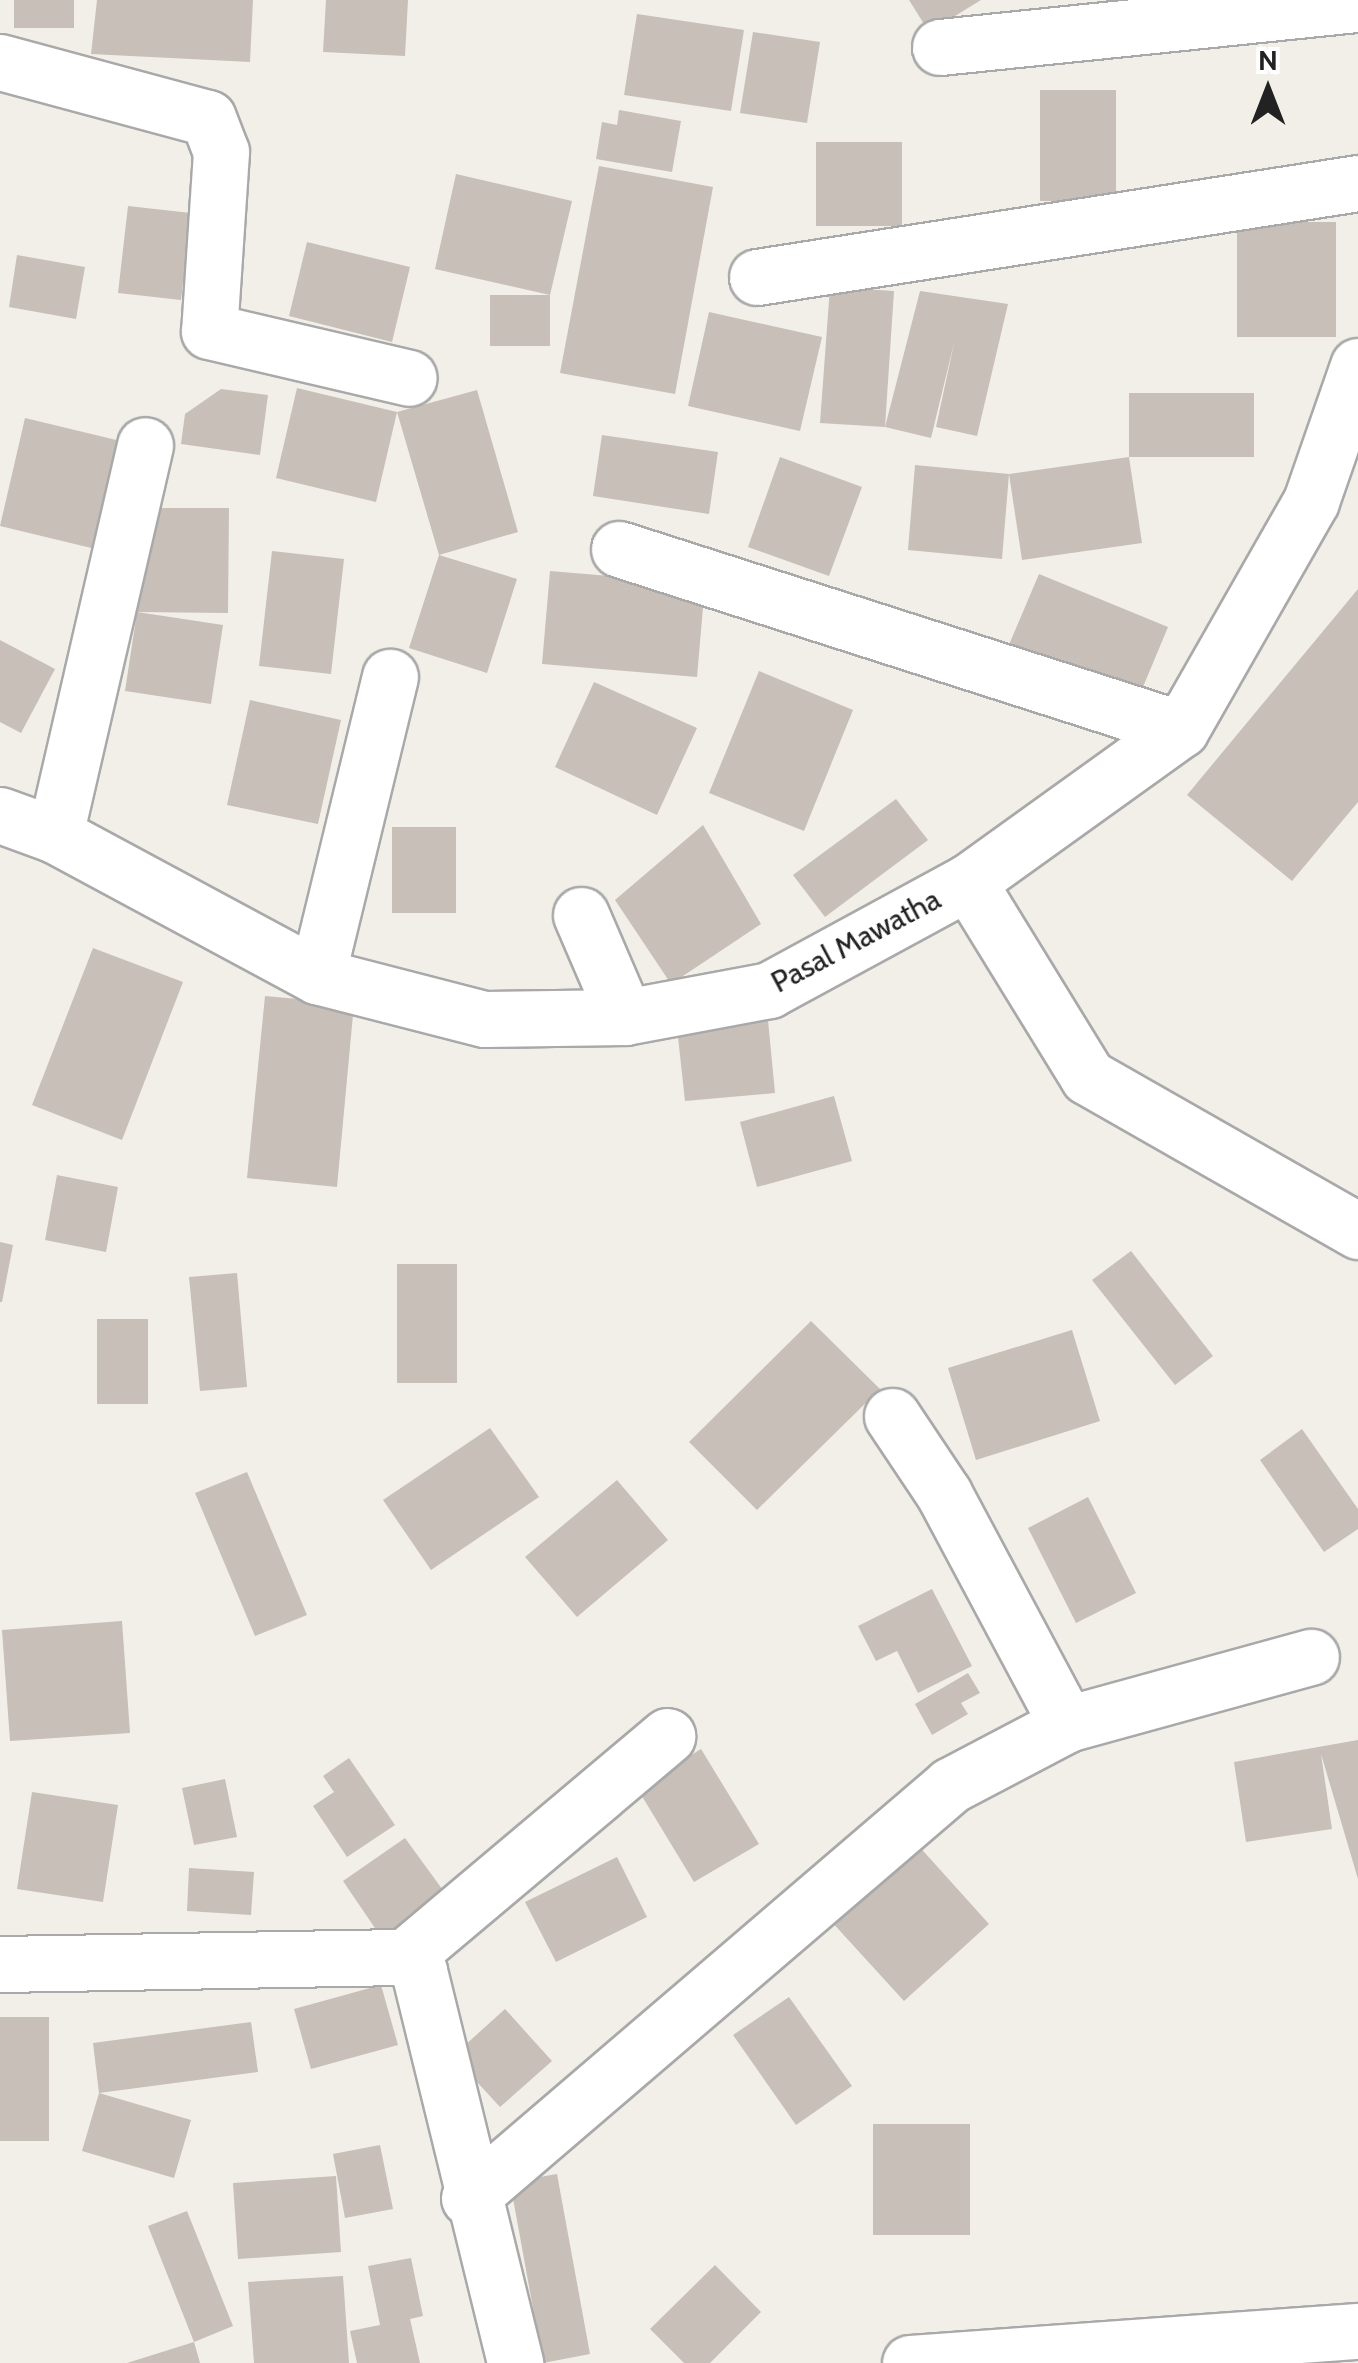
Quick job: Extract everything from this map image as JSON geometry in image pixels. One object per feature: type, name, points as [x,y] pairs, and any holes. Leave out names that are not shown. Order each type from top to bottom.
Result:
[{"type":"street","points":[[940,47],[1358,4]]},
{"type":"street","points":[[0,62],[208,118],[222,152],[209,331],[408,378]]},
{"type":"street","points":[[757,277],[1358,183]]},
{"type":"street","name":"Pasal Mawatha","points":[[0,815],[55,835],[316,976],[485,1019],[625,1017],[769,990],[968,882],[1181,729],[1311,501],[1358,366]]},
{"type":"street","points":[[55,835],[145,445]]},
{"type":"street","points":[[619,549],[1181,729]]},
{"type":"street","points":[[316,976],[390,677]]},
{"type":"street","points":[[968,882],[1088,1077],[1358,1231]]},
{"type":"street","points":[[580,915],[625,1017]]},
{"type":"street","points":[[892,1416],[944,1494],[1067,1724]]},
{"type":"street","points":[[469,2198],[951,1784],[1067,1724],[1311,1656]]},
{"type":"street","points":[[0,1964],[406,1958],[667,1736]]},
{"type":"street","points":[[406,1958],[419,1971],[469,2198],[515,2363]]},
{"type":"street","points":[[910,2363],[1358,2331]]},
{"type":"building","points":[[14,0],[74,0],[74,28],[14,28]]},
{"type":"building","points":[[97,0],[253,0],[250,62],[91,54]]},
{"type":"building","points":[[326,0],[408,0],[405,56],[323,52]]},
{"type":"building","points":[[909,0],[981,0],[929,32]]},
{"type":"building","points":[[637,14],[744,30],[731,111],[624,95]]},
{"type":"building","points":[[753,32],[820,42],[807,123],[740,113]]},
{"type":"building","points":[[1040,90],[1116,90],[1116,201],[1040,201]]},
{"type":"building","points":[[619,110],[681,121],[672,172],[596,159],[602,122],[617,125]]},
{"type":"building","points":[[816,142],[902,142],[902,226],[816,226]]},
{"type":"building","points":[[599,166],[713,187],[675,394],[560,373]]},
{"type":"building","points":[[456,174],[572,201],[550,295],[435,269]]},
{"type":"building","points":[[128,206],[191,213],[181,300],[118,293]]},
{"type":"building","points":[[1237,222],[1336,222],[1336,337],[1237,337]]},
{"type":"building","points":[[307,242],[410,267],[392,342],[289,316]]},
{"type":"building","points":[[17,255],[85,267],[76,319],[9,307]]},
{"type":"building","points":[[830,287],[894,291],[885,427],[820,423]]},
{"type":"building","points":[[920,291],[1008,304],[977,436],[936,427],[955,339],[931,438],[885,427]]},
{"type":"building","points":[[490,295],[550,295],[550,346],[490,346]]},
{"type":"building","points":[[709,312],[822,337],[800,431],[688,406]]},
{"type":"building","points":[[297,388],[397,412],[376,502],[276,478]]},
{"type":"building","points":[[221,389],[268,395],[260,455],[181,444],[185,414]]},
{"type":"building","points":[[477,390],[518,532],[439,555],[397,412]]},
{"type":"building","points":[[1129,393],[1254,393],[1254,457],[1129,457]]},
{"type":"building","points":[[25,418],[137,445],[112,553],[0,526]]},
{"type":"building","points":[[602,435],[718,452],[709,514],[593,496]]},
{"type":"building","points":[[780,457],[862,487],[829,576],[748,547]]},
{"type":"building","points":[[1129,457],[1142,543],[1022,560],[1009,474]]},
{"type":"building","points":[[915,465],[1009,474],[1002,559],[908,550]]},
{"type":"building","points":[[138,508],[229,508],[228,613],[137,612]]},
{"type":"building","points":[[272,551],[344,559],[331,674],[259,666]]},
{"type":"building","points":[[439,555],[517,579],[487,673],[409,648]]},
{"type":"building","points":[[550,571],[705,584],[697,677],[542,664]]},
{"type":"building","points":[[1039,574],[1168,627],[1138,699],[1008,647]]},
{"type":"building","points":[[1358,589],[1358,802],[1292,881],[1187,795]]},
{"type":"building","points":[[137,612],[223,625],[211,704],[125,691]]},
{"type":"building","points":[[0,640],[55,669],[21,733],[0,722]]},
{"type":"building","points":[[759,671],[853,710],[804,831],[709,793]]},
{"type":"building","points":[[594,682],[697,728],[657,815],[555,767]]},
{"type":"building","points":[[250,700],[341,720],[318,824],[227,805]]},
{"type":"building","points":[[896,799],[928,840],[825,917],[793,875]]},
{"type":"building","points":[[703,825],[761,924],[671,984],[615,900]]},
{"type":"building","points":[[392,827],[456,827],[456,913],[392,913]]},
{"type":"building","points":[[93,948],[183,982],[122,1140],[32,1105]]},
{"type":"building","points":[[265,996],[354,1004],[337,1187],[247,1178]]},
{"type":"building","points":[[768,1020],[775,1093],[685,1101],[677,1028]]},
{"type":"building","points":[[834,1096],[852,1161],[757,1187],[740,1122]]},
{"type":"building","points":[[57,1175],[118,1187],[106,1252],[45,1240]]},
{"type":"building","points":[[0,1242],[13,1245],[2,1302],[0,1302]]},
{"type":"building","points":[[1131,1251],[1213,1356],[1175,1385],[1092,1280]]},
{"type":"building","points":[[397,1264],[457,1264],[457,1383],[397,1383]]},
{"type":"building","points":[[237,1273],[247,1387],[200,1391],[189,1277]]},
{"type":"building","points":[[97,1319],[148,1319],[148,1404],[97,1404]]},
{"type":"building","points":[[811,1321],[880,1389],[757,1510],[689,1442]]},
{"type":"building","points":[[1072,1330],[1100,1421],[976,1460],[948,1368]]},
{"type":"building","points":[[490,1428],[539,1497],[431,1570],[383,1500]]},
{"type":"building","points":[[1302,1429],[1358,1509],[1358,1529],[1324,1552],[1260,1460]]},
{"type":"building","points":[[247,1472],[307,1615],[255,1636],[195,1493]]},
{"type":"building","points":[[617,1480],[668,1540],[577,1617],[525,1557]]},
{"type":"building","points":[[1088,1497],[1136,1593],[1076,1623],[1028,1528]]},
{"type":"building","points":[[932,1589],[972,1666],[918,1693],[897,1651],[876,1661],[858,1626]]},
{"type":"building","points":[[122,1621],[130,1733],[10,1741],[2,1630]]},
{"type":"building","points":[[968,1673],[980,1693],[961,1703],[968,1714],[932,1735],[915,1704]]},
{"type":"building","points":[[1358,1740],[1358,1879],[1321,1754],[1332,1829],[1246,1842],[1234,1762]]},
{"type":"building","points":[[701,1749],[759,1844],[694,1882],[637,1788]]},
{"type":"building","points":[[349,1758],[395,1825],[347,1857],[313,1806],[334,1792],[323,1776]]},
{"type":"building","points":[[225,1779],[237,1837],[194,1845],[182,1788]]},
{"type":"building","points":[[32,1792],[118,1805],[103,1902],[17,1889]]},
{"type":"building","points":[[405,1838],[445,1893],[381,1937],[343,1881]]},
{"type":"building","points":[[916,1843],[989,1924],[904,2001],[830,1920]]},
{"type":"building","points":[[617,1857],[647,1917],[556,1962],[525,1902]]},
{"type":"building","points":[[189,1868],[254,1872],[251,1915],[187,1911]]},
{"type":"building","points":[[381,1985],[398,2045],[311,2069],[294,2009]]},
{"type":"building","points":[[789,1997],[852,2086],[796,2125],[733,2035]]},
{"type":"building","points":[[505,2009],[552,2061],[500,2107],[453,2056]]},
{"type":"building","points":[[0,2017],[49,2017],[49,2141],[0,2141]]},
{"type":"building","points":[[251,2022],[258,2072],[99,2093],[93,2043]]},
{"type":"building","points":[[99,2093],[191,2120],[174,2178],[82,2151]]},
{"type":"building","points":[[873,2124],[970,2124],[970,2235],[873,2235]]},
{"type":"building","points":[[380,2145],[393,2209],[345,2218],[333,2154]]},
{"type":"building","points":[[557,2174],[590,2354],[543,2363],[510,2182]]},
{"type":"building","points":[[336,2176],[341,2252],[238,2259],[233,2183]]},
{"type":"building","points":[[187,2211],[233,2326],[194,2342],[148,2226]]},
{"type":"building","points":[[411,2258],[423,2316],[410,2319],[420,2363],[357,2363],[350,2331],[380,2325],[368,2266]]},
{"type":"building","points":[[715,2265],[761,2312],[710,2363],[684,2363],[650,2329]]},
{"type":"building","points":[[343,2276],[349,2363],[254,2363],[248,2282]]},
{"type":"building","points":[[194,2342],[200,2363],[127,2363]]}]
